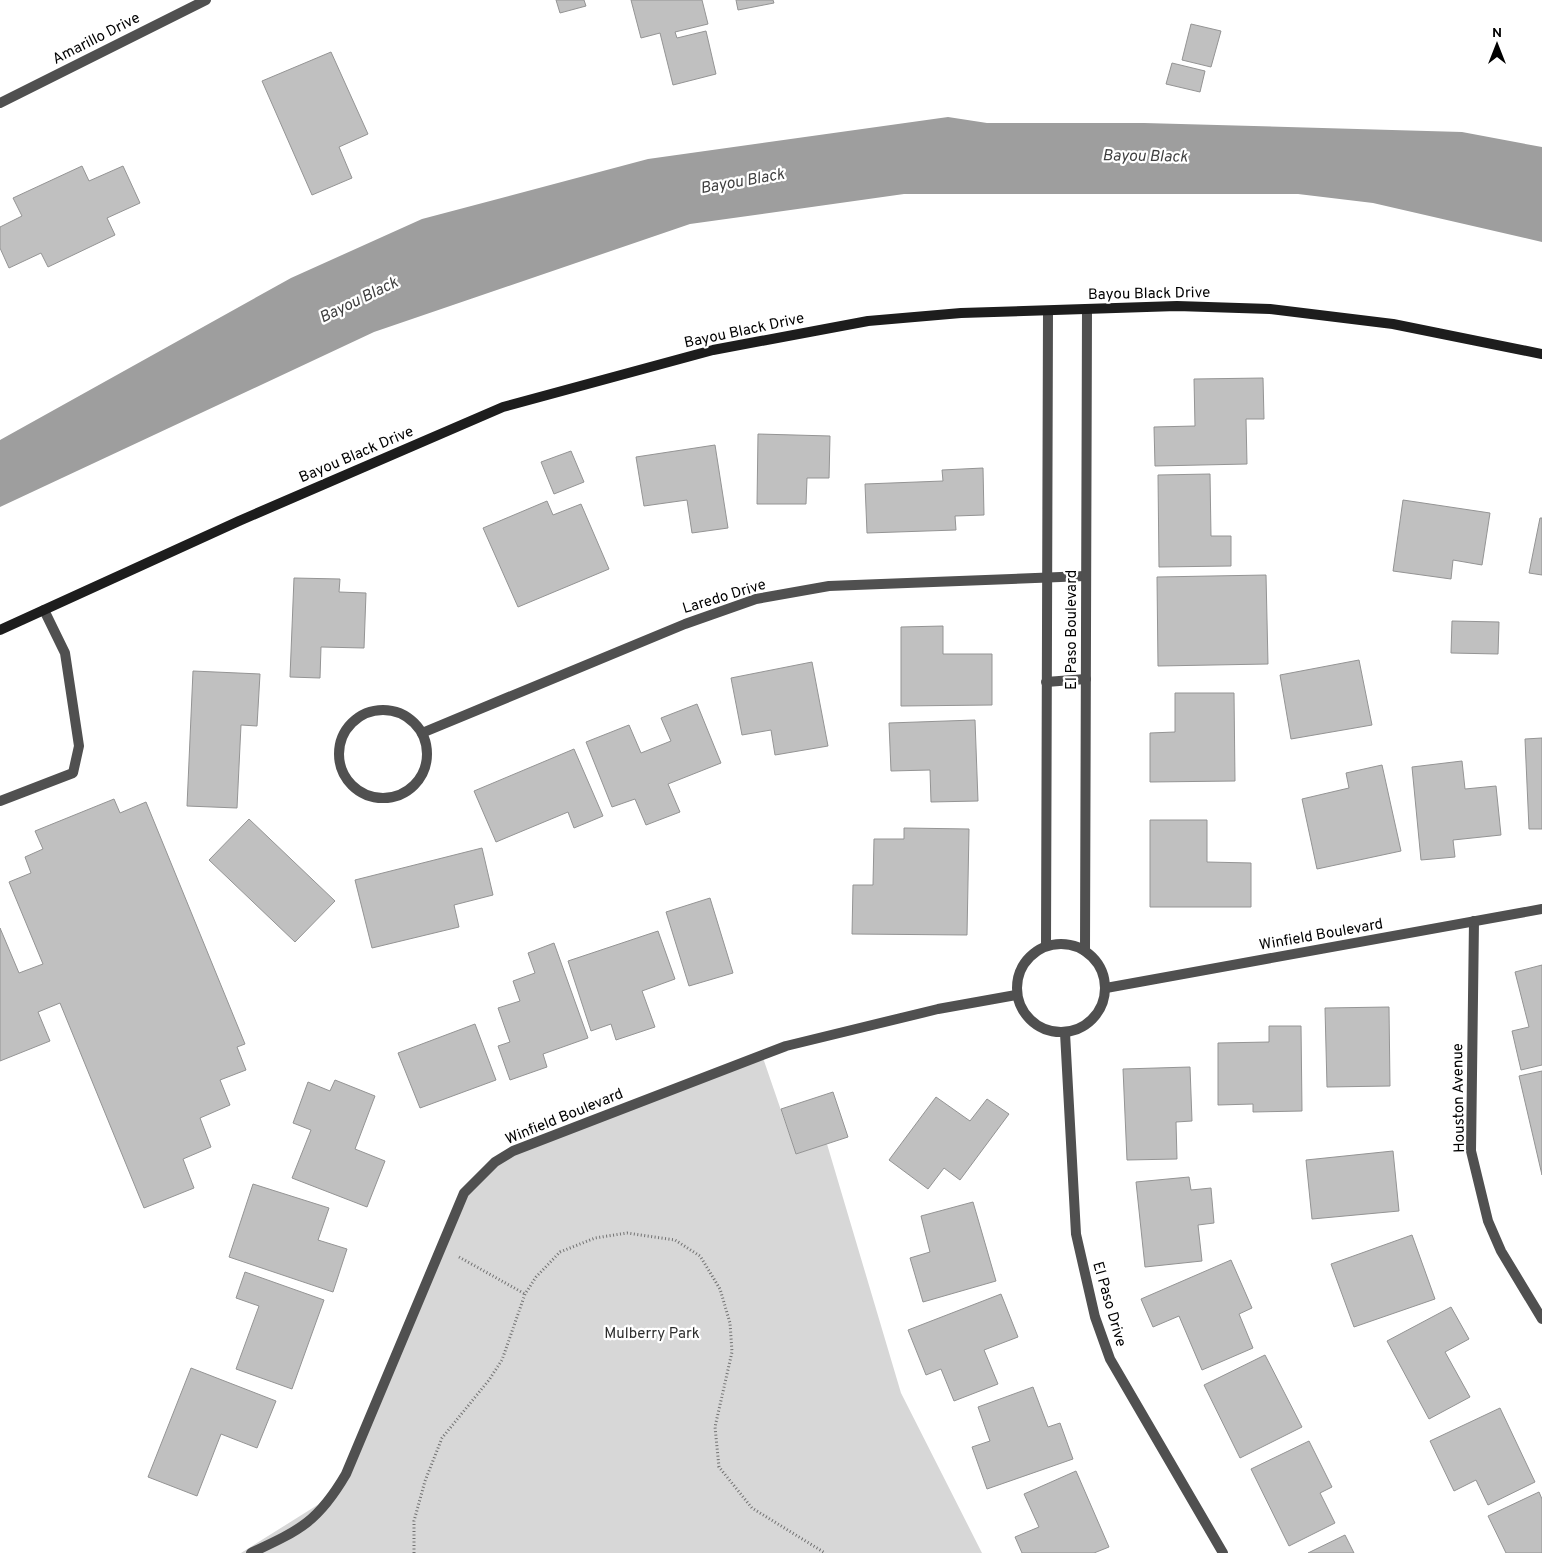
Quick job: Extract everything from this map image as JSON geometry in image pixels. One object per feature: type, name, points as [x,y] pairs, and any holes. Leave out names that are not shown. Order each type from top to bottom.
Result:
[{"type":"main road","name":"Bayou Black Drive","points":[[0,630],[239,521],[503,407],[713,350],[868,321],[961,313],[1177,306],[1270,309],[1393,324],[1542,354]]},
{"type":"street","name":"Amarillo Drive","points":[[0,103],[206,0]]},
{"type":"street","name":"El Paso Boulevard","points":[[1085,951],[1087,310]]},
{"type":"street","name":"El Paso Boulevard","points":[[1046,946],[1048,311]]},
{"type":"street","name":"Laredo Drive","points":[[422,733],[685,624],[756,599],[829,586],[1086,576]]},
{"type":"street","points":[[0,801],[73,773],[79,746],[65,653],[44,610]]},
{"type":"street","points":[[1046,682],[1086,679]]},
{"type":"street","points":[[388,710],[408,718],[422,733],[427,754],[422,775],[408,791],[388,798],[367,796],[349,784],[339,765],[339,744],[349,725],[367,713],[388,710]]},
{"type":"street","name":"Winfield Boulevard","points":[[1106,988],[1542,909]]},
{"type":"street","name":"Houston Avenue","points":[[1474,921],[1472,1150],[1488,1221],[1501,1251],[1542,1320]]},
{"type":"street","points":[[1059,944],[1073,945],[1085,951],[1100,967],[1106,988],[1100,1010],[1085,1026],[1065,1033],[1042,1030],[1025,1016],[1016,995],[1017,975],[1028,957],[1046,946],[1059,944]]},
{"type":"street","name":"Winfield Boulevard","points":[[251,1553],[292,1534],[315,1518],[335,1494],[346,1474],[464,1193],[495,1162],[513,1151],[786,1046],[938,1010],[1016,995]]},
{"type":"street","name":"El Paso Drive","points":[[1065,1033],[1076,1234],[1095,1317],[1110,1359],[1223,1553]]},
{"type":"path","points":[[414,1553],[414,1521],[425,1481],[442,1438],[489,1380],[502,1360],[525,1294],[536,1277],[560,1252],[595,1238],[627,1233],[675,1240],[700,1256],[720,1289],[730,1332],[732,1352],[716,1427],[719,1467],[752,1508],[825,1553]]},
{"type":"path","points":[[442,1246],[525,1294]]},
{"type":"green space","name":"Mulberry Park","points":[[762,1055],[796,1154],[827,1144],[901,1393],[982,1553],[241,1553],[335,1494],[464,1193],[513,1151]]},
{"type":"water","name":"Bayou Black","points":[[948,117],[987,123],[1144,123],[1462,132],[1542,147],[1542,242],[1373,203],[1298,194],[904,194],[690,224],[374,332],[0,507],[0,440],[291,278],[422,219],[648,159]]},
{"type":"building","points":[[556,0],[584,0],[586,6],[560,13]]},
{"type":"building","points":[[631,0],[702,0],[708,24],[675,32],[677,38],[706,31],[716,74],[673,85],[660,33],[641,38]]},
{"type":"building","points":[[736,0],[773,0],[774,3],[738,10]]},
{"type":"building","points":[[1191,24],[1221,31],[1211,67],[1182,60]]},
{"type":"building","points":[[331,52],[368,134],[339,147],[352,178],[312,195],[262,81]]},
{"type":"building","points":[[1172,63],[1205,71],[1200,92],[1166,84]]},
{"type":"building","points":[[82,166],[89,181],[123,166],[140,203],[107,218],[115,235],[48,267],[41,253],[9,268],[0,248],[0,227],[22,216],[13,198]]},
{"type":"building","points":[[1263,378],[1264,419],[1246,419],[1247,464],[1155,466],[1154,427],[1195,426],[1194,379]]},
{"type":"building","points":[[758,434],[830,436],[829,478],[807,478],[806,504],[757,504]]},
{"type":"building","points":[[715,445],[728,528],[692,533],[687,500],[644,506],[636,457]]},
{"type":"building","points":[[571,451],[584,482],[554,494],[541,462]]},
{"type":"building","points":[[983,468],[984,515],[955,516],[956,530],[867,533],[865,484],[943,481],[942,470]]},
{"type":"building","points":[[1210,474],[1211,536],[1231,536],[1231,566],[1159,567],[1158,475]]},
{"type":"building","points":[[1403,500],[1490,513],[1482,565],[1453,560],[1451,579],[1393,571]]},
{"type":"building","points":[[547,501],[553,515],[581,504],[609,569],[518,607],[483,528]]},
{"type":"building","points":[[1540,518],[1542,518],[1542,575],[1529,573]]},
{"type":"building","points":[[1266,575],[1268,664],[1158,666],[1157,577]]},
{"type":"building","points":[[294,578],[340,579],[339,592],[366,593],[364,648],[321,647],[320,678],[290,677]]},
{"type":"building","points":[[1452,621],[1499,622],[1498,654],[1451,653]]},
{"type":"building","points":[[943,626],[943,654],[992,654],[992,705],[901,706],[901,627]]},
{"type":"building","points":[[1359,660],[1372,725],[1291,739],[1280,675]]},
{"type":"building","points":[[812,662],[828,746],[775,755],[771,730],[742,735],[731,678]]},
{"type":"building","points":[[193,671],[260,674],[257,726],[241,725],[237,808],[187,806]]},
{"type":"building","points":[[1175,693],[1234,693],[1235,781],[1150,782],[1150,733],[1175,732]]},
{"type":"building","points":[[697,704],[721,763],[668,784],[680,812],[646,825],[635,799],[612,807],[586,742],[629,725],[641,753],[671,741],[661,718]]},
{"type":"building","points":[[975,720],[978,801],[931,802],[930,770],[891,771],[889,723]]},
{"type":"building","points":[[1542,738],[1542,829],[1529,829],[1525,739]]},
{"type":"building","points":[[574,749],[603,816],[574,828],[568,812],[496,842],[474,791]]},
{"type":"building","points":[[1462,761],[1465,789],[1496,786],[1501,835],[1453,840],[1455,857],[1421,860],[1412,767]]},
{"type":"building","points":[[1382,765],[1401,851],[1317,869],[1302,799],[1349,788],[1346,773]]},
{"type":"building","points":[[114,799],[120,813],[146,802],[245,1044],[237,1047],[246,1070],[220,1080],[230,1105],[200,1118],[211,1147],[183,1159],[194,1188],[144,1208],[60,1003],[38,1012],[50,1041],[0,1061],[0,928],[19,973],[43,964],[9,882],[31,873],[25,857],[43,849],[35,831]]},
{"type":"building","points":[[249,819],[335,901],[295,942],[209,860]]},
{"type":"building","points":[[1150,820],[1207,820],[1207,862],[1251,863],[1251,907],[1150,907]]},
{"type":"building","points":[[904,828],[969,829],[967,935],[852,934],[853,885],[873,885],[874,839],[904,839]]},
{"type":"building","points":[[482,848],[493,895],[454,905],[459,927],[372,948],[355,880]]},
{"type":"building","points":[[710,898],[733,973],[689,986],[666,912]]},
{"type":"building","points":[[658,931],[675,979],[642,991],[655,1027],[616,1040],[611,1024],[591,1031],[568,961]]},
{"type":"building","points":[[554,943],[588,1038],[543,1054],[547,1067],[510,1080],[498,1046],[510,1042],[498,1008],[520,1001],[513,981],[535,973],[528,953]]},
{"type":"building","points":[[1542,965],[1542,1065],[1521,1070],[1512,1031],[1529,1027],[1515,972]]},
{"type":"building","points":[[1389,1007],[1390,1086],[1327,1087],[1325,1008]]},
{"type":"building","points":[[475,1024],[496,1080],[420,1108],[398,1053]]},
{"type":"building","points":[[1269,1026],[1301,1026],[1302,1111],[1253,1112],[1253,1104],[1218,1105],[1218,1043],[1269,1042]]},
{"type":"building","points":[[1190,1067],[1192,1121],[1176,1122],[1177,1159],[1127,1160],[1123,1069]]},
{"type":"building","points":[[1542,1071],[1542,1175],[1519,1076]]},
{"type":"building","points":[[335,1080],[375,1096],[355,1149],[385,1161],[367,1207],[292,1178],[311,1130],[293,1123],[308,1082],[330,1091]]},
{"type":"building","points":[[833,1092],[848,1137],[796,1154],[781,1109]]},
{"type":"building","points":[[936,1097],[970,1121],[987,1099],[1009,1114],[960,1180],[944,1168],[928,1189],[889,1160]]},
{"type":"building","points":[[1393,1151],[1399,1211],[1312,1219],[1306,1160]]},
{"type":"building","points":[[1189,1177],[1191,1190],[1211,1188],[1214,1223],[1198,1225],[1202,1261],[1145,1267],[1136,1182]]},
{"type":"building","points":[[253,1184],[329,1208],[318,1240],[347,1249],[333,1292],[229,1257]]},
{"type":"building","points":[[973,1202],[996,1281],[923,1302],[910,1258],[930,1252],[921,1216]]},
{"type":"building","points":[[1412,1235],[1435,1299],[1354,1327],[1331,1264]]},
{"type":"building","points":[[1231,1260],[1252,1308],[1239,1314],[1253,1348],[1202,1370],[1179,1316],[1153,1327],[1141,1299]]},
{"type":"building","points":[[245,1272],[324,1300],[292,1389],[236,1369],[259,1306],[236,1298]]},
{"type":"building","points":[[1001,1294],[1018,1337],[984,1350],[998,1384],[954,1401],[941,1369],[926,1375],[908,1330]]},
{"type":"building","points":[[1451,1307],[1469,1339],[1445,1352],[1470,1397],[1429,1419],[1387,1341]]},
{"type":"building","points":[[1265,1355],[1302,1427],[1240,1458],[1204,1385]]},
{"type":"building","points":[[191,1368],[276,1401],[257,1448],[221,1434],[197,1496],[148,1477]]},
{"type":"building","points":[[1033,1387],[1048,1427],[1060,1423],[1073,1459],[987,1489],[972,1447],[990,1441],[978,1407]]},
{"type":"building","points":[[1500,1408],[1535,1482],[1488,1505],[1476,1480],[1454,1491],[1430,1441]]},
{"type":"building","points":[[1309,1441],[1332,1487],[1320,1493],[1335,1523],[1289,1546],[1251,1469]]},
{"type":"building","points":[[1076,1471],[1109,1547],[1094,1553],[1022,1553],[1015,1537],[1039,1527],[1024,1494]]},
{"type":"building","points":[[1539,1492],[1542,1499],[1542,1553],[1506,1553],[1488,1516]]},
{"type":"building","points":[[1345,1535],[1354,1553],[1308,1553]]}]
